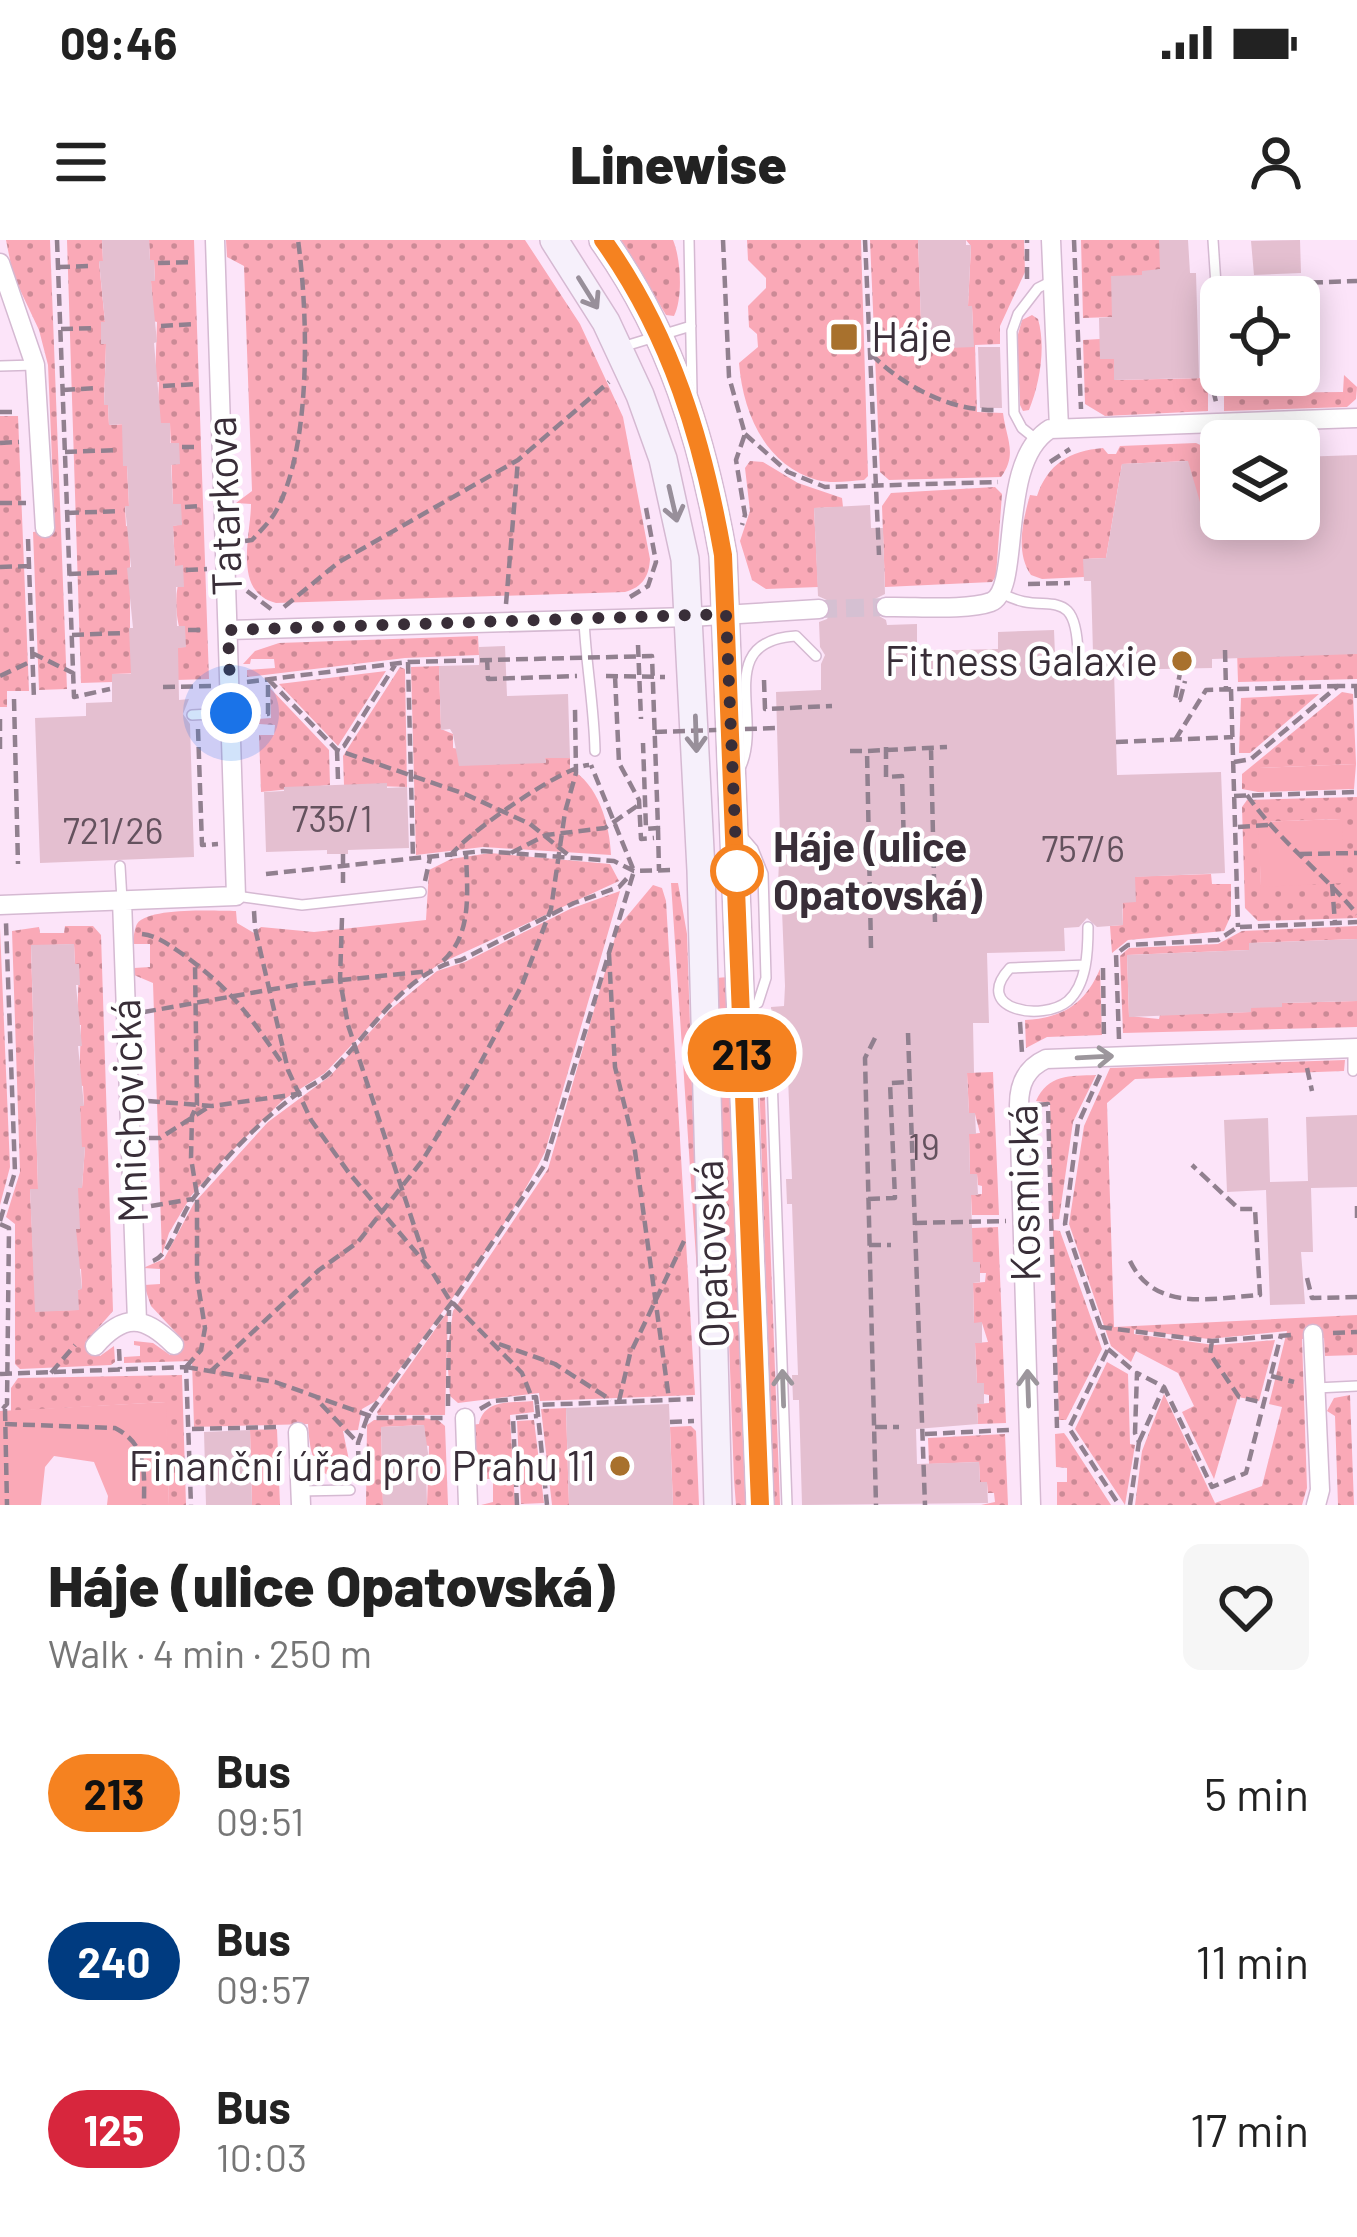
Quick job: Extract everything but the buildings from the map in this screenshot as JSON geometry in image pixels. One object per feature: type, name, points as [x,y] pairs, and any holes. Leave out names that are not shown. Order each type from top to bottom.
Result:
[{"type":"main road","name":"Opatovská","points":[[554,240],[619,348],[662,459],[683,548],[690,617],[718,1505]]},
{"type":"main road","name":"Opatovská","points":[[603,240],[661,335],[692,416],[723,555],[760,1505]]},
{"type":"street","name":"Tatarkova","points":[[215,240],[220,630],[239,683],[231,713],[245,898]]},
{"type":"street","points":[[1051,240],[1058,428]]},
{"type":"street","points":[[0,263],[35,365],[45,528]]},
{"type":"street","points":[[1301,420],[1357,418]]},
{"type":"street","points":[[886,607],[984,603],[1002,592],[1018,484],[1043,432],[1082,426],[1200,423]]},
{"type":"street","points":[[220,630],[819,609]]},
{"type":"street","points":[[0,905],[245,898]]},
{"type":"street","name":"Mnichovická","points":[[122,900],[137,1321]]},
{"type":"street","name":"Kosmická","points":[[1031,1505],[1018,1105],[1034,1064],[1103,1056],[1355,1048]]},
{"type":"street","points":[[95,1346],[117,1325],[137,1321],[154,1327],[174,1345]]},
{"type":"street","points":[[1313,1334],[1320,1490],[1316,1505]]},
{"type":"street","points":[[465,1418],[468,1505]]},
{"type":"street","points":[[290,1429],[301,1498]]},
{"type":"lane","points":[[689,240],[692,416]]},
{"type":"lane","points":[[1213,240],[1215,276]]},
{"type":"lane","points":[[1037,440],[1022,428],[1014,413],[1012,331],[1018,314],[1042,284],[1052,281]]},
{"type":"lane","points":[[619,348],[692,326]]},
{"type":"lane","points":[[0,366],[35,365]]},
{"type":"lane","points":[[1002,592],[1016,601],[1059,605],[1074,616],[1078,654]]},
{"type":"lane","points":[[584,620],[596,751]]},
{"type":"lane","points":[[1077,625],[1091,624]]},
{"type":"lane","points":[[734,782],[748,750],[746,674],[753,653],[768,639],[796,637],[816,656]]},
{"type":"lane","points":[[194,715],[231,713]]},
{"type":"lane","points":[[120,866],[122,900]]},
{"type":"lane","points":[[245,898],[302,905],[421,892]]},
{"type":"lane","points":[[1085,965],[1010,968],[998,990],[1004,1004],[1019,1010],[1047,1010],[1067,1002],[1085,965],[1088,927]]},
{"type":"lane","points":[[740,1015],[758,1025],[771,1048],[787,1505]]},
{"type":"lane","points":[[1353,1070],[1355,1048]]},
{"type":"lane","points":[[1316,1388],[1357,1386]]},
{"type":"lane","points":[[301,1498],[355,1490]]},
{"type":"path","points":[[58,240],[74,697],[110,689]]},
{"type":"path","points":[[242,554],[242,542],[252,540],[274,515],[300,434],[303,350],[298,240]]},
{"type":"path","points":[[723,240],[729,377],[745,434],[775,461],[805,481],[825,487],[1006,480],[1018,484]]},
{"type":"path","points":[[866,240],[879,555]]},
{"type":"path","points":[[1074,240],[1082,426]]},
{"type":"path","points":[[158,263],[200,261]]},
{"type":"path","points":[[58,267],[92,266]]},
{"type":"path","points":[[1320,282],[1357,281]]},
{"type":"path","points":[[161,326],[201,324]]},
{"type":"path","points":[[61,329],[97,328]]},
{"type":"path","points":[[869,352],[885,369],[922,391],[978,411],[1005,410]]},
{"type":"path","points":[[280,610],[339,562],[518,460],[612,380],[619,394]]},
{"type":"path","points":[[163,386],[203,384]]},
{"type":"path","points":[[63,389],[99,388]]},
{"type":"path","points":[[0,412],[23,412]]},
{"type":"path","points":[[737,540],[745,515],[736,460],[745,434]]},
{"type":"path","points":[[0,443],[24,442]]},
{"type":"path","points":[[182,447],[206,447]]},
{"type":"path","points":[[65,452],[118,450]]},
{"type":"path","points":[[507,622],[518,460]]},
{"type":"path","points":[[0,503],[26,503]]},
{"type":"path","points":[[615,599],[636,596],[651,580],[656,562],[645,504]]},
{"type":"path","points":[[185,507],[208,506]]},
{"type":"path","points":[[68,513],[121,511]]},
{"type":"path","points":[[0,567],[28,566]]},
{"type":"path","points":[[70,574],[122,572]]},
{"type":"path","points":[[245,583],[251,597],[280,610],[298,609]]},
{"type":"path","points":[[188,630],[220,630]]},
{"type":"path","points":[[71,635],[124,633]]},
{"type":"path","points":[[638,645],[641,719]]},
{"type":"path","points":[[1225,650],[1233,737],[1238,927]]},
{"type":"path","points":[[164,687],[239,683],[408,662],[652,656],[659,871]]},
{"type":"path","points":[[0,676],[32,657],[73,673]]},
{"type":"path","points":[[487,658],[488,680],[512,679]]},
{"type":"path","points":[[408,662],[413,859]]},
{"type":"path","points":[[337,750],[394,665]]},
{"type":"path","points":[[1181,668],[1175,699],[1180,700],[1185,681]]},
{"type":"path","points":[[639,675],[665,676]]},
{"type":"path","points":[[615,676],[619,763],[639,800],[640,839]]},
{"type":"path","points":[[239,683],[249,714],[268,714],[268,680]]},
{"type":"path","points":[[268,680],[337,750],[411,773],[504,813],[547,835],[572,858]]},
{"type":"path","points":[[196,686],[202,845],[219,844],[219,854]]},
{"type":"path","points":[[1234,762],[1250,759],[1338,686]]},
{"type":"path","points":[[1175,740],[1206,690],[1357,686],[1357,702]]},
{"type":"path","points":[[14,699],[18,864]]},
{"type":"path","points":[[210,1372],[319,1270],[358,1242],[401,1189],[474,1075],[522,985],[549,915],[576,765],[574,699]]},
{"type":"path","points":[[764,709],[832,706]]},
{"type":"path","points":[[0,755],[0,716],[14,713]]},
{"type":"path","points":[[655,732],[778,728]]},
{"type":"path","points":[[1116,742],[1233,737]]},
{"type":"path","points":[[643,743],[646,829],[658,829]]},
{"type":"path","points":[[886,748],[886,777],[902,776],[904,847],[933,846]]},
{"type":"path","points":[[931,748],[935,922]]},
{"type":"path","points":[[850,752],[946,748]]},
{"type":"path","points":[[337,750],[338,779]]},
{"type":"path","points":[[866,751],[872,948]]},
{"type":"path","points":[[450,856],[576,765],[619,763]]},
{"type":"path","points":[[355,1490],[358,1443],[368,1415],[544,1166],[634,872],[591,765]]},
{"type":"path","points":[[1234,796],[1357,792]]},
{"type":"path","points":[[1119,1039],[1116,954],[1127,945],[1218,940],[1238,927],[1357,918],[1332,884],[1268,825],[1246,795]]},
{"type":"path","points":[[511,853],[547,835],[605,827],[635,810],[639,800]]},
{"type":"path","points":[[1235,826],[1268,825]]},
{"type":"path","points":[[625,850],[640,839],[654,838]]},
{"type":"path","points":[[266,874],[511,853],[614,861],[634,872],[673,870]]},
{"type":"path","points":[[1300,854],[1357,853]]},
{"type":"path","points":[[343,854],[340,980],[353,1045],[427,1264]]},
{"type":"path","points":[[135,1266],[163,1257],[195,1197],[249,1136],[328,1074],[398,999],[452,953],[465,921],[466,854]]},
{"type":"path","points":[[421,892],[430,858]]},
{"type":"path","points":[[126,1013],[271,989],[433,970],[619,887],[634,872]]},
{"type":"path","points":[[1332,884],[1335,923]]},
{"type":"path","points":[[245,898],[297,1094],[329,1148],[427,1264],[451,1303],[522,1373],[532,1398]]},
{"type":"path","points":[[7,1505],[3,1405],[10,1374],[9,1228],[0,1222],[15,1172],[6,923],[14,923]]},
{"type":"path","points":[[123,935],[156,936],[236,997],[288,1070]]},
{"type":"path","points":[[608,948],[615,1067],[634,1144],[669,1400]]},
{"type":"path","points":[[1103,958],[1103,1056]]},
{"type":"path","points":[[191,1505],[186,1367],[201,1350],[205,1328],[197,1278],[191,1158],[192,1116],[197,1105],[195,964]]},
{"type":"path","points":[[1019,1010],[1031,1105],[1048,1105],[1058,1428]]},
{"type":"path","points":[[908,1033],[925,1505]]},
{"type":"path","points":[[875,1038],[865,1058],[877,1505]]},
{"type":"path","points":[[1087,1072],[1102,1072],[1078,1124],[1065,1224],[1099,1326],[1108,1348],[1137,1373],[1164,1387],[1212,1486],[1246,1473],[1281,1335],[1212,1341],[1099,1326]]},
{"type":"path","points":[[868,1199],[895,1198],[890,1083],[910,1082]]},
{"type":"path","points":[[129,1101],[212,1106],[297,1094]]},
{"type":"path","points":[[130,1139],[160,1138],[212,1106]]},
{"type":"path","points":[[1130,1261],[1143,1282],[1166,1296],[1260,1295],[1255,1209],[1238,1209],[1192,1166]]},
{"type":"path","points":[[133,1207],[195,1197]]},
{"type":"path","points":[[1357,1207],[1357,1224]]},
{"type":"path","points":[[914,1223],[948,1222]]},
{"type":"path","points":[[615,1401],[656,1296],[684,1241],[690,1241]]},
{"type":"path","points":[[869,1245],[891,1246]]},
{"type":"path","points":[[1307,1278],[1312,1298],[1357,1297]]},
{"type":"path","points":[[0,1374],[186,1367],[275,1382],[368,1415],[448,1418],[446,1356],[451,1303]]},
{"type":"path","points":[[1212,1341],[1210,1354],[1239,1397],[1264,1403]]},
{"type":"path","points":[[493,1342],[555,1364],[615,1401]]},
{"type":"path","points":[[1108,1348],[1069,1428],[1119,1505]]},
{"type":"path","points":[[1137,1373],[1139,1442]]},
{"type":"path","points":[[1130,1505],[1139,1442],[1164,1387]]},
{"type":"path","points":[[465,1418],[475,1417],[494,1401],[536,1397],[547,1505]]},
{"type":"path","points":[[537,1405],[698,1398]]},
{"type":"path","points":[[316,1399],[358,1443]]},
{"type":"path","points":[[518,1505],[513,1418],[538,1416]]},
{"type":"path","points":[[670,1422],[699,1421]]},
{"type":"path","points":[[5,1424],[115,1428],[125,1433],[144,1462],[144,1505]]},
{"type":"path","points":[[874,1427],[899,1427]]},
{"type":"path","points":[[189,1429],[290,1429]]},
{"type":"path","points":[[920,1429],[953,1432]]},
{"type":"shaded area","points":[[6,240],[50,240],[67,689],[39,690],[33,532],[55,530],[48,365],[39,330],[13,275]]},
{"type":"shaded area","points":[[67,240],[102,240],[104,404],[108,405],[109,425],[127,424],[123,465],[127,466],[129,506],[125,507],[126,526],[130,527],[130,649],[186,647],[176,606],[183,566],[175,566],[173,526],[182,524],[173,504],[170,423],[157,423],[157,322],[153,321],[151,281],[155,280],[149,240],[194,240],[209,679],[176,680],[175,672],[112,674],[112,682],[81,683]]},
{"type":"shaded area","points":[[226,240],[525,240],[580,324],[623,417],[650,559],[644,580],[625,592],[276,603],[262,597],[247,561],[251,504],[236,503],[252,491],[244,266],[227,257]]},
{"type":"shaded area","points":[[621,240],[673,240],[680,278],[674,316],[666,315]]},
{"type":"shaded area","points":[[747,240],[861,240],[868,476],[864,480],[823,481],[799,473],[760,435],[746,400],[739,363],[758,347],[757,334],[749,327],[748,306],[766,288],[766,278],[748,260]]},
{"type":"shaded area","points":[[870,240],[918,240],[922,349],[973,326],[972,307],[968,306],[971,246],[966,240],[1024,240],[1025,272],[1000,326],[1000,344],[975,345],[977,412],[1003,413],[1008,438],[1009,461],[1001,477],[889,480],[880,472]]},
{"type":"shaded area","points":[[1081,240],[1168,240],[1160,269],[1142,275],[1112,317],[1083,318]]},
{"type":"shaded area","points":[[1032,315],[1038,319],[1042,341],[1041,365],[1029,410],[1023,411],[1017,338],[1022,320]]},
{"type":"shaded area","points":[[1100,339],[1114,359],[1115,380],[1200,378],[1200,396],[1208,396],[1208,411],[1105,416],[1085,404],[1083,340]]},
{"type":"shaded area","points":[[1344,375],[1357,387],[1356,399],[1347,407],[1224,411],[1224,396],[1343,392]]},
{"type":"shaded area","points":[[0,416],[18,416],[29,691],[7,691],[7,707],[0,707]]},
{"type":"shaded area","points":[[1200,445],[1200,510],[1187,461],[1122,464],[1106,558],[1084,559],[1084,577],[1031,575],[1022,546],[1030,495],[1037,496],[1047,475],[1070,456],[1103,448],[1116,454],[1120,446]]},
{"type":"shaded area","points":[[750,461],[763,462],[798,483],[842,498],[843,507],[814,508],[818,587],[766,589],[752,580],[740,541],[750,511],[745,468]]},
{"type":"shaded area","points":[[995,487],[1002,494],[992,582],[885,587],[882,506],[891,493]]},
{"type":"shaded area","points":[[478,636],[479,655],[405,658],[247,677],[247,670],[275,668],[274,659],[251,659],[250,664],[243,664],[255,651],[279,643]]},
{"type":"shaded area","points":[[1357,646],[1357,679],[1238,682],[1237,650]]},
{"type":"shaded area","points":[[439,666],[441,729],[453,734],[453,748],[546,762],[545,758],[570,758],[570,769],[588,784],[601,806],[611,855],[483,847],[416,855],[411,667]]},
{"type":"shaded area","points":[[400,667],[405,669],[407,787],[344,785],[343,756]]},
{"type":"shaded area","points":[[386,671],[338,746],[279,684]]},
{"type":"shaded area","points":[[270,688],[329,750],[330,785],[261,792],[259,735],[274,735],[275,725],[259,724],[258,719],[271,718]]},
{"type":"shaded area","points":[[1342,692],[1353,694],[1356,764],[1259,768],[1258,792],[1242,789],[1242,774]]},
{"type":"shaded area","points":[[1319,694],[1250,753],[1239,753],[1241,698]]},
{"type":"shaded area","points":[[1356,764],[1354,789],[1258,792],[1258,768]]},
{"type":"shaded area","points":[[1357,797],[1357,918],[1258,921],[1245,908],[1242,807],[1247,800]],"holes":[[[1341,819],[1261,886],[1259,822]]]},
{"type":"shaded area","points":[[1342,819],[1344,883],[1261,887],[1258,822]]},
{"type":"shaded area","points":[[490,853],[610,864],[619,881],[439,964],[402,992],[325,1073],[283,1100],[221,1162],[191,1196],[162,1255],[153,983],[134,975],[134,968],[150,967],[150,944],[132,944],[137,924],[168,912],[199,911],[236,911],[237,923],[254,933],[261,927],[314,932],[426,920],[429,870],[451,859]]},
{"type":"shaded area","points":[[1211,874],[1212,884],[1231,884],[1231,915],[1224,931],[1128,940],[1112,953],[1110,926],[1123,925],[1122,877]]},
{"type":"shaded area","points":[[671,883],[678,883],[687,934],[699,1302]]},
{"type":"shaded area","points":[[653,885],[662,888],[666,901],[695,1395],[540,1401],[539,1393],[458,1403],[450,1396],[447,1356],[453,1311],[548,1169],[618,927]]},
{"type":"shaded area","points":[[620,891],[545,1152],[466,1280],[376,1401],[362,1409],[358,1430],[343,1431],[353,1480],[322,1471],[310,1446],[308,1424],[194,1427],[192,1361],[124,1363],[124,1357],[140,1356],[140,1346],[134,1341],[153,1343],[170,1355],[183,1340],[151,1306],[144,1285],[160,1284],[160,1269],[143,1268],[164,1259],[194,1203],[268,1122],[330,1076],[390,1010],[437,971]]},
{"type":"shaded area","points":[[65,926],[93,926],[101,935],[113,1311],[85,1343],[100,1356],[114,1346],[115,1362],[20,1369],[15,1364],[15,1224],[6,1217],[20,1172],[12,931],[39,927],[40,933],[64,933]],"holes":[[[74,944],[75,964],[79,965],[79,1085],[83,1086],[84,1105],[80,1106],[81,1147],[85,1147],[82,1188],[74,1188],[82,1288],[78,1310],[36,1311],[30,1190],[38,1189],[31,946]]]},
{"type":"shaded area","points":[[1357,926],[1357,939],[1127,955],[1129,1016],[1159,1019],[1160,1015],[1251,1012],[1251,1005],[1357,1001],[1357,1027],[1123,1033],[1120,956],[1129,948],[1218,944],[1242,931]]},
{"type":"shaded area","points":[[0,928],[10,1167],[0,1205]]},
{"type":"shaded area","points":[[1100,969],[1102,1035],[1047,1037],[1026,1048],[1025,1020],[1071,1007]]},
{"type":"shaded area","points":[[728,977],[747,1505],[736,1505],[734,1480],[716,978]]},
{"type":"shaded area","points":[[758,1044],[763,1046],[780,1505],[773,1505]]},
{"type":"shaded area","points":[[1345,1060],[1344,1071],[1135,1079],[1107,1103],[1114,1327],[1357,1315],[1357,1355],[1325,1356],[1324,1338],[1302,1339],[1307,1488],[1302,1505],[1135,1505],[1142,1451],[1164,1394],[1215,1503],[1262,1486],[1282,1407],[1269,1404],[1287,1331],[1209,1339],[1134,1330],[1134,1334],[1214,1345],[1275,1340],[1259,1401],[1238,1397],[1214,1479],[1182,1412],[1194,1406],[1178,1373],[1136,1351],[1131,1362],[1111,1346],[1069,1224],[1084,1126],[1110,1068]]},
{"type":"shaded area","points":[[993,1072],[999,1215],[972,1215],[971,1195],[982,1194],[982,1186],[977,1174],[970,1174],[969,1134],[980,1133],[975,1114],[969,1113],[967,1073]]},
{"type":"shaded area","points":[[1096,1075],[1073,1122],[1059,1219],[1052,1220],[1050,1103],[1036,1101],[1053,1081]]},
{"type":"shaded area","points":[[998,1227],[1006,1423],[978,1424],[977,1404],[989,1403],[989,1395],[984,1394],[984,1383],[977,1383],[975,1343],[988,1342],[982,1323],[974,1323],[973,1283],[985,1282],[986,1273],[980,1273],[979,1262],[922,1230]]},
{"type":"shaded area","points":[[1053,1230],[1060,1231],[1102,1349],[1066,1420],[1059,1420]]},
{"type":"shaded area","points":[[448,1311],[445,1415],[378,1415],[377,1412]]},
{"type":"shaded area","points":[[1107,1362],[1128,1374],[1130,1444],[1135,1445],[1125,1505],[1075,1429]]},
{"type":"shaded area","points":[[182,1375],[186,1505],[169,1505],[165,1402],[11,1411],[11,1388],[18,1378]]},
{"type":"shaded area","points":[[1350,1395],[1354,1505],[1338,1505],[1335,1416],[1327,1411],[1334,1398]]},
{"type":"shaded area","points":[[533,1401],[534,1412],[510,1415],[515,1505],[481,1505],[493,1502],[493,1479],[480,1479],[471,1425],[479,1424],[492,1406]]},
{"type":"shaded area","points":[[166,1402],[169,1505],[107,1505],[94,1462],[54,1456],[45,1467],[41,1505],[0,1505],[0,1411]]},
{"type":"shaded area","points":[[566,1408],[569,1505],[552,1505],[541,1409]]},
{"type":"shaded area","points":[[423,1418],[445,1426],[448,1505],[427,1505],[429,1446],[425,1445],[424,1425],[381,1427],[383,1505],[366,1505],[367,1425],[374,1420]]},
{"type":"shaded area","points":[[534,1420],[544,1503],[521,1504],[517,1421]]},
{"type":"shaded area","points":[[691,1426],[696,1431],[699,1505],[673,1505],[670,1427]]},
{"type":"shaded area","points":[[277,1429],[280,1505],[252,1505],[250,1430]]},
{"type":"shaded area","points":[[1064,1433],[1111,1505],[1057,1505],[1057,1482],[1067,1482],[1067,1468],[1056,1467],[1055,1434]]},
{"type":"shaded area","points":[[1005,1434],[1008,1505],[981,1505],[995,1502],[987,1483],[980,1482],[979,1462],[929,1464],[928,1438]]},
{"type":"tunnel","points":[[819,609],[886,607]]},
{"type":"bus line","name":"213","points":[[603,240],[661,335],[692,416],[723,555],[760,1505]]},
{"type":"place","name":"Háje","points":[[844,337]]},
{"type":"place","name":"Fitness Galaxie","points":[[1182,661]]},
{"type":"place","name":"Háje (ulice Opatovská)","points":[[737,871]]},
{"type":"place","name":"Finanční úřad pro Prahu 11","points":[[620,1466]]},
{"type":"route","points":[[231,713],[228,630],[726,614],[737,875],[737,871]]}]
